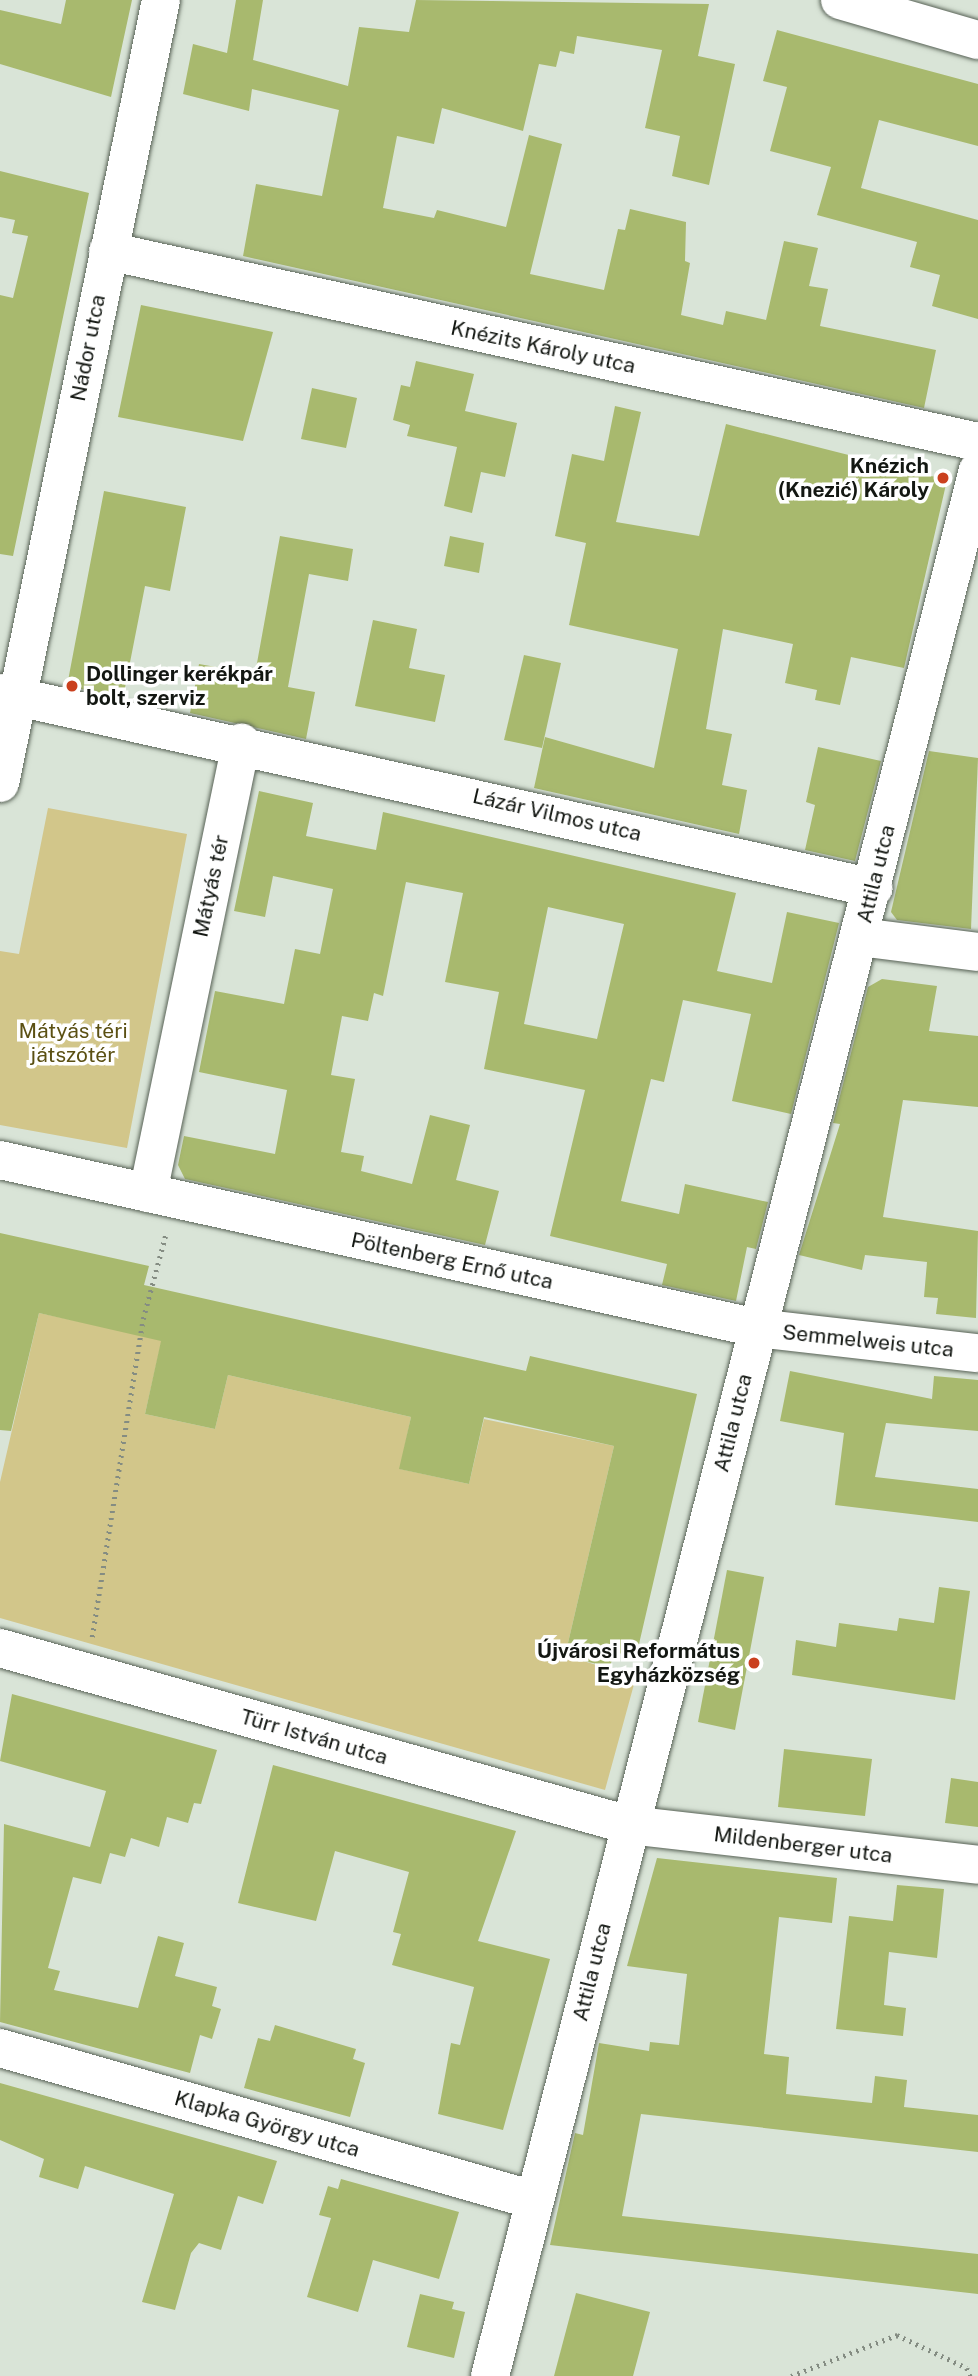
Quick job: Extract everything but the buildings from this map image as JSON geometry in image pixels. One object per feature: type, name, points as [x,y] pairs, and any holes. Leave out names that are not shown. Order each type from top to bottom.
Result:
[{"type":"street","name":"Nádor utca","points":[[9,694],[161,0]]},
{"type":"street","points":[[840,0],[978,40]]},
{"type":"street","name":"Knézits Károly utca","points":[[108,251],[978,442]]},
{"type":"street","name":"Attila utca","points":[[490,2376],[978,470]]},
{"type":"street","points":[[0,783],[9,694],[242,742]]},
{"type":"street","name":"Lázár Vilmos utca","points":[[242,742],[873,888]]},
{"type":"street","name":"Mátyás tér","points":[[161,1196],[242,742]]},
{"type":"street","points":[[860,937],[978,952]]},
{"type":"street","points":[[0,1160],[161,1196]]},
{"type":"street","name":"Pöltenberg Ernő utca","points":[[161,1196],[757,1328]]},
{"type":"street","name":"Semmelweis utca","points":[[757,1328],[978,1353]]},
{"type":"street","name":"Türr István utca","points":[[0,1648],[629,1825]]},
{"type":"street","name":"Mildenberger utca","points":[[629,1825],[978,1865]]},
{"type":"street","name":"Klapka György utca","points":[[0,2048],[534,2200]]},
{"type":"path","points":[[84,1672],[161,1196]]},
{"type":"path","points":[[791,2376],[897,2336],[967,2368],[970,2376]]},
{"type":"green space","name":"Mátyás téri játszótér","points":[[48,808],[187,834],[127,1148],[0,1125],[0,951],[19,954]]},
{"type":"green space","points":[[39,1313],[162,1339],[145,1414],[215,1429],[228,1375],[411,1417],[400,1469],[469,1484],[484,1419],[614,1446],[568,1643],[582,1646],[580,1660],[636,1677],[605,1790],[0,1618],[0,1482]]},
{"type":"place","name":"Knézich (Knezić) Károly","points":[[943,478]]},
{"type":"place","name":"Dollinger kerékpár bolt, szerviz","points":[[72,686]]},
{"type":"place","name":"Újvárosi Református Egyházközség","points":[[754,1663]]}]
